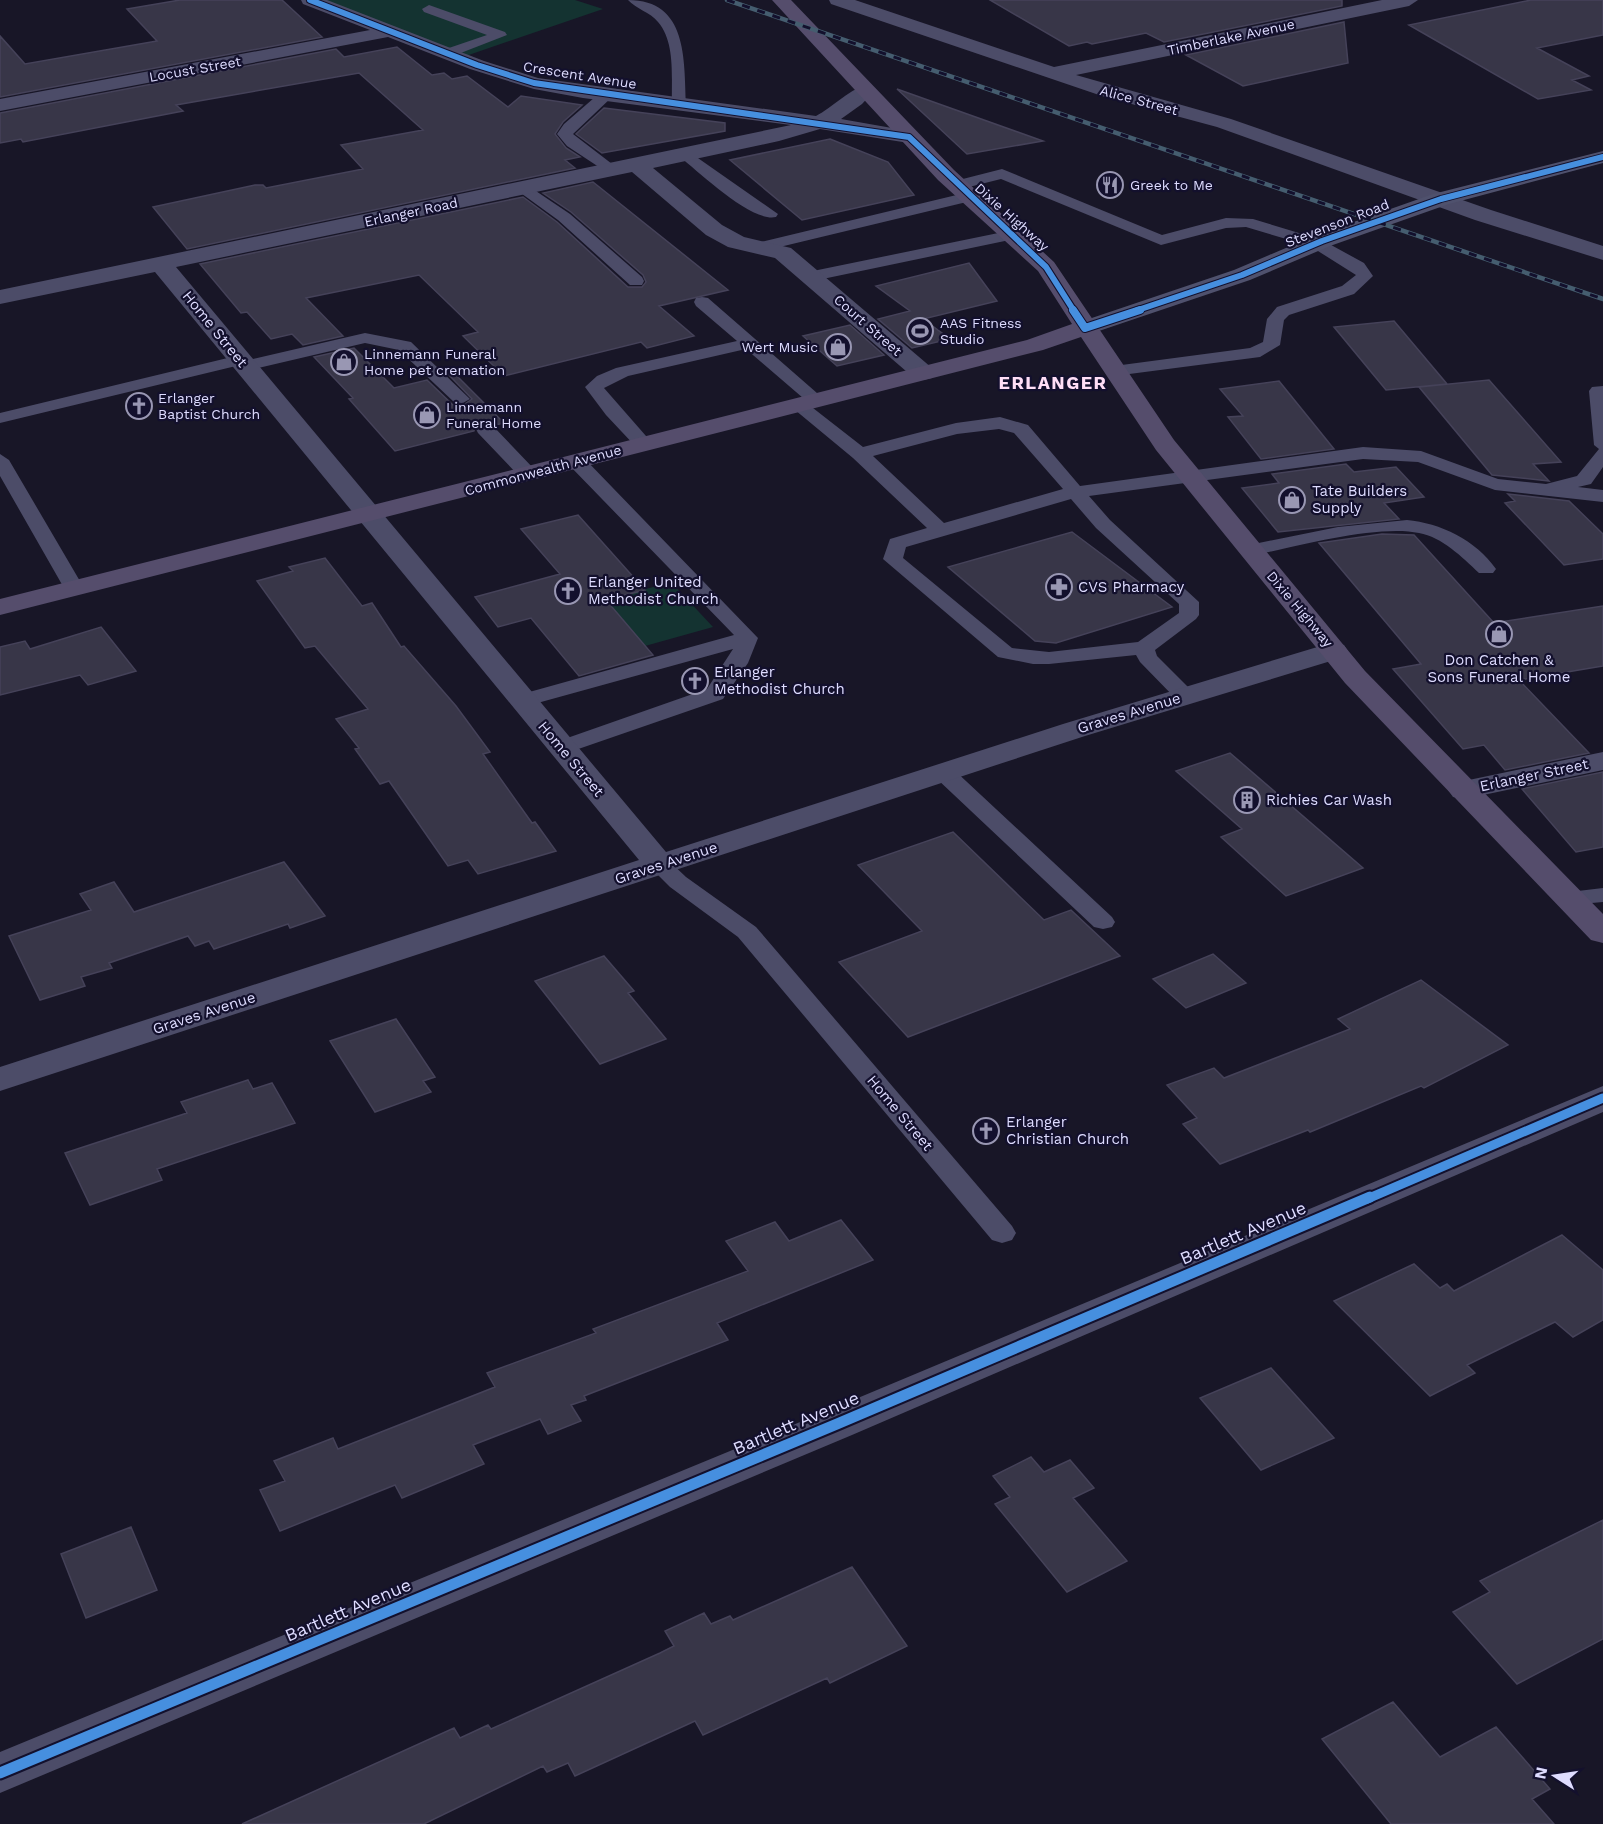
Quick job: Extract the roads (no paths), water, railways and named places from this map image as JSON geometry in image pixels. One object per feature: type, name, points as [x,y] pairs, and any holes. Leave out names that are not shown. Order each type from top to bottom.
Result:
[{"type":"main road","name":"Dixie Highway","points":[[781,0],[909,137],[963,191],[1047,267],[1085,328],[1165,445],[1355,677],[1603,933]]},
{"type":"main road","name":"Stevenson Road","points":[[1085,328],[1242,275],[1316,243],[1441,199],[1603,157]]},
{"type":"main road","name":"Commonwealth Avenue","points":[[0,607],[1035,345],[1085,328]]},
{"type":"street","name":"Crescent Avenue","points":[[310,0],[509,77],[607,94],[822,123]]},
{"type":"street","name":"Alice Street","points":[[838,0],[882,17],[1109,92],[1224,123],[1603,253]]},
{"type":"street","points":[[1300,0],[1332,16]]},
{"type":"street","name":"Timberlake Avenue","points":[[1054,74],[1409,0]]},
{"type":"street","name":"Locust Street","points":[[0,105],[362,38],[389,31]]},
{"type":"street","name":"Erlanger Road","points":[[0,297],[611,170],[822,123],[848,107],[865,90]]},
{"type":"street","name":"Erlanger Road","points":[[822,123],[909,137]]},
{"type":"street","name":"Court Street","points":[[636,164],[714,230],[736,242],[783,253],[813,276],[923,373]]},
{"type":"street","name":"Home Street","points":[[160,263],[660,865]]},
{"type":"street","name":"Graves Avenue","points":[[0,1079],[944,772],[1334,651]]},
{"type":"street","name":"Erlanger Street","points":[[1464,790],[1603,761]]},
{"type":"street","name":"Bartlett Avenue","points":[[0,1773],[837,1424],[1603,1098]]},
{"type":"lane","points":[[635,0],[654,8],[674,33],[679,104]]},
{"type":"lane","points":[[429,9],[500,35],[448,53]]},
{"type":"lane","points":[[607,94],[569,127],[565,134],[572,143],[611,170]]},
{"type":"lane","points":[[685,154],[751,205],[776,219],[798,237]]},
{"type":"lane","points":[[759,247],[963,191],[1002,174],[1161,240],[1226,223],[1247,222],[1316,243],[1358,267],[1365,276],[1348,290],[1283,310],[1276,319],[1271,345],[1254,353],[1114,371]]},
{"type":"lane","points":[[524,188],[564,217],[636,281]]},
{"type":"lane","points":[[813,276],[1013,235]]},
{"type":"lane","points":[[702,302],[750,343],[807,402],[941,531]]},
{"type":"lane","points":[[0,418],[365,338],[405,346],[461,399]]},
{"type":"lane","points":[[644,444],[612,411],[594,387],[603,380],[622,372],[750,343]]},
{"type":"lane","points":[[1603,391],[1598,391],[1603,446]]},
{"type":"lane","points":[[860,454],[956,429],[1000,423],[1021,429],[1075,492],[1103,524],[1189,602],[1189,615],[1144,648],[1033,658],[1005,653],[892,559],[897,543],[1075,492],[1364,453],[1390,453],[1421,457],[1495,484],[1603,496]]},
{"type":"lane","points":[[485,429],[528,474]]},
{"type":"lane","points":[[1548,489],[1584,480],[1603,454]]},
{"type":"lane","points":[[0,460],[74,588]]},
{"type":"lane","points":[[576,461],[748,638]]},
{"type":"lane","points":[[1251,550],[1385,527],[1419,526],[1459,543],[1486,569]]},
{"type":"lane","points":[[523,701],[748,638]]},
{"type":"lane","points":[[561,748],[715,694],[737,663],[748,638]]},
{"type":"lane","points":[[1144,648],[1148,658],[1186,696]]},
{"type":"lane","points":[[944,772],[1103,922]]},
{"type":"lane","name":"Home Street","points":[[660,865],[678,882],[747,932],[1002,1233]]},
{"type":"lane","points":[[1569,898],[1603,895]]},
{"type":"railway","points":[[727,0],[1603,299]]},
{"type":"place","name":"Greek to Me","points":[[1110,185]]},
{"type":"place","name":"AAS Fitness Studio","points":[[920,331]]},
{"type":"place","name":"Wert Music","points":[[838,347]]},
{"type":"place","name":"Linnemann Funeral Home pet cremation","points":[[344,362]]},
{"type":"place","name":"Erlanger Baptist Church","points":[[139,406]]},
{"type":"place","name":"Linnemann Funeral Home","points":[[427,415]]},
{"type":"place","name":"Tate Builders Supply","points":[[1292,500]]},
{"type":"place","name":"CVS Pharmacy","points":[[1059,587]]},
{"type":"place","name":"Erlanger United Methodist Church","points":[[568,591]]},
{"type":"place","name":"Don Catchen & Sons Funeral Home","points":[[1499,634]]},
{"type":"place","name":"Erlanger Methodist Church","points":[[695,681]]},
{"type":"place","name":"Richies Car Wash","points":[[1247,800]]},
{"type":"place","name":"Erlanger Christian Church","points":[[986,1131]]},
{"type":"district","name":"ERLANGER","points":[[1053,383]]}]
